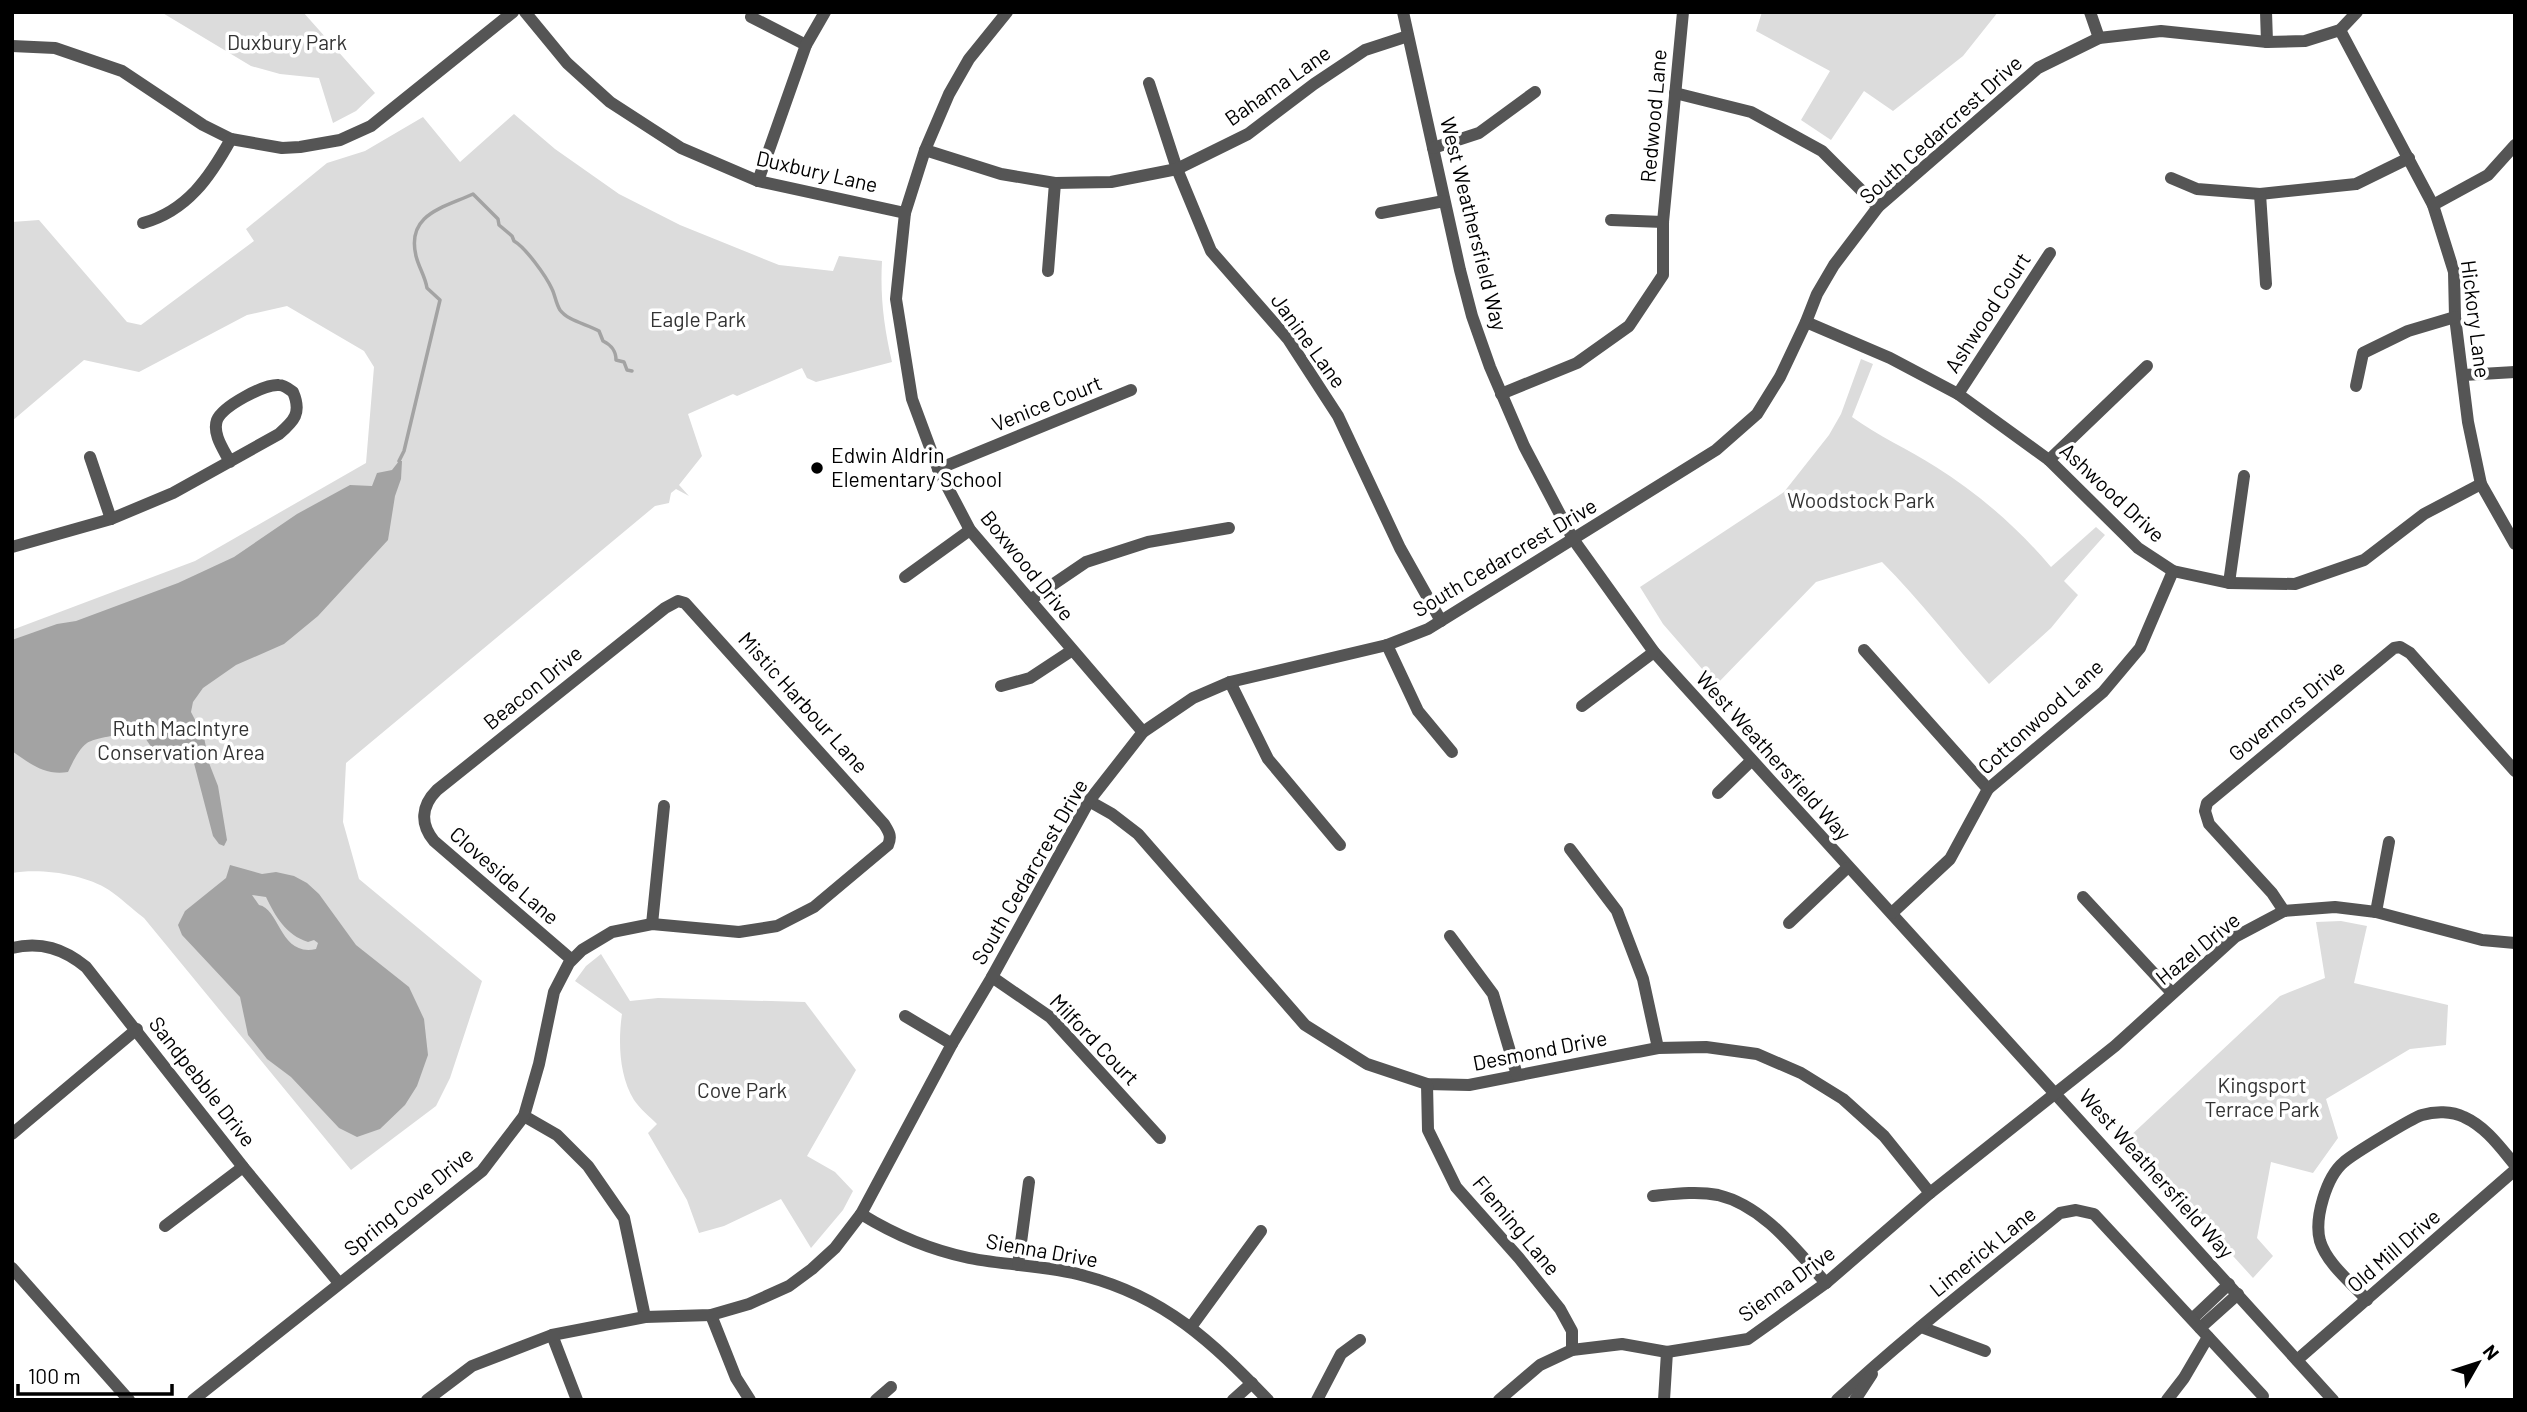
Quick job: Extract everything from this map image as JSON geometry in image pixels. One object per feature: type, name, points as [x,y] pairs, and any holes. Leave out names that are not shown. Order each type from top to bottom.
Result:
[{"type":"street","points":[[12,46],[55,48],[122,71],[204,125],[231,139],[282,148],[323,144],[351,136],[385,116],[513,12]]},
{"type":"street","name":"Duxbury Lane","points":[[525,12],[567,63],[610,102],[681,148],[758,181],[905,213]]},
{"type":"street","points":[[758,181],[806,45],[825,12]]},
{"type":"street","name":"Boxwood Drive","points":[[1007,12],[958,76],[925,150],[905,213],[896,299],[912,399],[938,469],[970,530],[1143,732]]},
{"type":"street","name":"West Weathersfield Way","points":[[1403,12],[1472,316],[1501,394],[1573,539],[1654,652],[1847,868],[2057,1094],[2333,1400]]},
{"type":"street","points":[[2090,12],[2099,38]]},
{"type":"street","points":[[2266,12],[2267,42]]},
{"type":"street","name":"South Cedarcrest Drive","points":[[427,1400],[472,1366],[552,1335],[645,1317],[711,1315],[750,1304],[789,1286],[835,1248],[861,1214],[952,1044],[1089,801],[1143,732],[1193,698],[1230,682],[1387,645],[1441,621],[1716,450],[1757,414],[1780,377],[1833,265],[1878,207],[2038,68],[2099,38],[2161,31],[2267,42],[2305,41],[2340,30],[2357,12]]},
{"type":"street","name":"Redwood Lane","points":[[1501,394],[1577,363],[1629,326],[1663,275],[1663,222],[1681,13]]},
{"type":"street","points":[[751,17],[806,45]]},
{"type":"street","name":"Hickory Lane","points":[[2340,30],[2433,205],[2454,272],[2455,317],[2468,422],[2481,484],[2513,537]]},
{"type":"street","name":"Bahama Lane","points":[[925,150],[1001,174],[1055,183],[1111,182],[1177,169],[1248,134],[1314,84],[1365,50],[1408,36]]},
{"type":"street","name":"Janine Lane","points":[[1149,83],[1177,169],[1211,251],[1288,339],[1338,416],[1400,548],[1441,621]]},
{"type":"street","points":[[1433,148],[1479,133],[1535,92]]},
{"type":"street","points":[[1675,93],[1751,112],[1822,151],[1878,207]]},
{"type":"street","points":[[143,223],[167,214],[202,186],[231,139]]},
{"type":"street","points":[[2433,205],[2488,175],[2515,145]]},
{"type":"street","points":[[2171,178],[2197,189],[2260,194],[2356,184],[2409,158]]},
{"type":"street","points":[[1048,271],[1055,183]]},
{"type":"street","points":[[2260,194],[2266,284]]},
{"type":"street","points":[[1381,213],[1444,201]]},
{"type":"street","points":[[1611,220],[1663,222]]},
{"type":"street","name":"Ashwood Court","points":[[1958,394],[2050,253]]},
{"type":"street","points":[[2356,386],[2363,353],[2407,331],[2455,317]]},
{"type":"street","name":"Ashwood Drive","points":[[1806,322],[1891,358],[1958,394],[2049,460],[2138,548],[2173,571],[2229,583],[2295,584],[2364,559],[2424,514],[2481,484]]},
{"type":"street","points":[[2049,460],[2147,366]]},
{"type":"street","points":[[2464,375],[2515,372]]},
{"type":"street","points":[[12,547],[111,519],[173,493],[230,462],[279,434],[293,422],[298,412],[293,392],[282,385],[270,385],[225,410],[217,420],[216,433],[230,462]]},
{"type":"street","name":"Venice Court","points":[[938,469],[1131,390]]},
{"type":"street","points":[[90,457],[111,519]]},
{"type":"street","points":[[2229,583],[2245,476]]},
{"type":"street","points":[[1030,600],[1086,562],[1148,542],[1229,528]]},
{"type":"street","points":[[905,577],[970,530]]},
{"type":"street","name":"Cottonwood Lane","points":[[1892,914],[1950,859],[1989,789],[2103,692],[2140,648],[2173,571]]},
{"type":"street","name":"Beacon Drive","points":[[423,815],[427,801],[437,790],[665,608],[678,601]]},
{"type":"street","name":"Mistic Harbour Lane","points":[[678,601],[691,607],[884,824],[890,839]]},
{"type":"street","points":[[1387,645],[1418,711],[1452,752]]},
{"type":"street","name":"Governors Drive","points":[[2284,911],[2272,893],[2209,824],[2205,811],[2211,799],[2388,652],[2400,648],[2410,653],[2515,771]]},
{"type":"street","points":[[1864,650],[1989,789]]},
{"type":"street","points":[[1002,686],[1030,678],[1071,651]]},
{"type":"street","points":[[1581,706],[1654,652]]},
{"type":"street","points":[[1230,682],[1268,759],[1340,845]]},
{"type":"street","points":[[1718,793],[1751,761]]},
{"type":"street","name":"Desmond Drive","points":[[1089,801],[1138,834],[1305,1025],[1367,1064],[1427,1084],[1469,1085],[1658,1048],[1706,1047],[1757,1054],[1801,1073],[1843,1099],[1884,1136],[1930,1193]]},
{"type":"street","points":[[652,925],[664,806]]},
{"type":"street","name":"Cloveside Lane","points":[[423,815],[428,833],[434,841],[572,960]]},
{"type":"street","name":"Spring Cove Drive","points":[[193,1400],[482,1171],[524,1116],[539,1064],[554,992],[572,960],[603,935],[621,929],[652,925],[739,932],[777,926],[814,907],[882,851],[890,839]]},
{"type":"street","points":[[2376,912],[2389,842]]},
{"type":"street","points":[[1570,849],[1617,911],[1643,979],[1658,1048]]},
{"type":"street","points":[[1789,923],[1847,868]]},
{"type":"street","points":[[2083,897],[2172,993]]},
{"type":"street","name":"Hazel Drive","points":[[2057,1094],[2115,1046],[2235,937],[2284,911],[2335,906],[2376,912],[2482,940],[2515,943]]},
{"type":"street","points":[[1450,936],[1493,994],[1517,1075]]},
{"type":"street","name":"Sandpebble Drive","points":[[12,948],[25,944],[56,948],[86,967],[243,1167],[339,1283]]},
{"type":"street","name":"Milford Court","points":[[992,977],[1037,1007],[1058,1025],[1160,1138]]},
{"type":"street","points":[[905,1016],[952,1044]]},
{"type":"street","points":[[12,1134],[137,1029]]},
{"type":"street","name":"Fleming Lane","points":[[1427,1084],[1428,1130],[1456,1187],[1560,1309],[1572,1331],[1573,1350]]},
{"type":"street","name":"Sienna Drive","points":[[1499,1400],[1539,1365],[1573,1350],[1622,1344],[1667,1352],[1748,1339],[1826,1283],[1930,1193],[2057,1094]]},
{"type":"street","points":[[2367,1300],[2332,1262],[2320,1242],[2318,1215],[2329,1184],[2342,1163],[2420,1115],[2440,1112],[2462,1116],[2482,1128],[2515,1164]]},
{"type":"street","points":[[524,1116],[557,1135],[588,1166],[624,1218],[645,1317]]},
{"type":"street","points":[[165,1226],[243,1167]]},
{"type":"street","name":"Old Mill Drive","points":[[2297,1360],[2515,1170]]},
{"type":"street","points":[[1018,1265],[1029,1182]]},
{"type":"street","points":[[1653,1196],[1685,1193],[1719,1195],[1746,1208],[1773,1225],[1826,1283]]},
{"type":"street","name":"Limerick Lane","points":[[1837,1400],[1888,1352],[2060,1213],[2076,1210],[2094,1214],[2263,1396]]},
{"type":"street","name":"Sienna Drive","points":[[861,1214],[894,1232],[933,1248],[970,1258],[1060,1270],[1108,1283],[1158,1305],[1191,1326],[1224,1354],[1268,1400]]},
{"type":"street","points":[[1191,1326],[1261,1231]]},
{"type":"street","points":[[12,1268],[129,1400]]},
{"type":"street","points":[[2167,1400],[2185,1378],[2200,1328],[2234,1289]]},
{"type":"street","points":[[711,1315],[736,1378],[750,1400]]},
{"type":"street","points":[[1922,1327],[1985,1352]]},
{"type":"street","points":[[552,1335],[577,1400]]},
{"type":"street","points":[[1317,1400],[1341,1354],[1360,1340]]},
{"type":"street","points":[[1664,1400],[1667,1352]]},
{"type":"street","name":"Limerick Lane","points":[[1855,1400],[1888,1352]]},
{"type":"street","points":[[1233,1400],[1252,1383]]},
{"type":"street","points":[[876,1400],[891,1387]]},
{"type":"green space","name":"Duxbury Park","points":[[161,12],[303,12],[375,93],[356,111],[333,123],[319,78],[280,74],[251,66]]},
{"type":"green space","points":[[1762,12],[1998,12],[1963,56],[1893,111],[1864,91],[1831,140],[1801,120],[1830,71],[1756,31]]},
{"type":"green space","name":"Ruth MacIntyre Conservation Area","points":[[514,114],[555,149],[619,194],[680,225],[779,265],[833,271],[839,256],[882,261],[883,312],[892,362],[816,382],[807,378],[802,368],[688,414],[702,456],[679,485],[689,496],[676,489],[671,493],[669,503],[655,506],[346,763],[343,822],[359,879],[482,981],[450,1078],[436,1106],[351,1170],[144,918],[99,884],[75,876],[49,872],[12,873],[12,630],[195,561],[366,463],[374,367],[364,351],[287,306],[247,315],[139,372],[84,360],[12,421],[12,222],[39,220],[127,322],[141,325],[254,241],[246,229],[327,163],[365,151],[423,117],[460,162]]},
{"type":"green space","name":"Woodstock Park","points":[[1861,359],[1873,364],[1852,417],[1967,488],[2012,526],[2051,567],[2096,527],[2105,535],[2064,581],[2078,595],[2051,628],[1989,684],[1882,562],[1816,582],[1716,685],[1663,624],[1640,587],[1784,492],[1829,435],[1841,414]]},
{"type":"green space","name":"Kingsport Terrace Park","points":[[2341,921],[2367,926],[2354,983],[2448,1005],[2446,1045],[2410,1049],[2326,1099],[2338,1138],[2313,1173],[2271,1162],[2257,1238],[2273,1256],[2253,1278],[2127,1139],[2280,996],[2325,978],[2316,922]]},
{"type":"green space","name":"Cove Park","points":[[601,954],[630,1001],[658,998],[805,1002],[856,1070],[807,1156],[835,1172],[853,1191],[843,1210],[811,1248],[781,1199],[724,1226],[699,1233],[687,1200],[648,1133],[657,1124],[634,1100],[625,1080],[620,1047],[622,1014],[575,981],[586,966]]},
{"type":"shaded area","points":[[402,461],[401,479],[395,496],[388,540],[318,616],[284,644],[236,665],[203,688],[193,702],[191,712],[204,737],[209,763],[218,786],[227,840],[224,846],[213,836],[190,748],[186,745],[166,750],[152,748],[143,735],[106,737],[87,743],[68,772],[60,773],[39,768],[12,751],[12,640],[57,624],[76,621],[178,583],[234,557],[297,514],[350,485],[372,486],[377,473],[392,470]]},
{"type":"shaded area","points":[[230,865],[262,874],[276,872],[294,876],[307,883],[319,894],[356,945],[409,987],[424,1019],[428,1055],[417,1086],[405,1105],[380,1129],[357,1137],[339,1128],[291,1077],[267,1059],[248,1035],[240,997],[182,935],[178,925],[185,911],[226,878]],"holes":[[[252,895],[266,897],[287,930],[308,942],[314,940],[318,943],[316,949],[304,950],[295,946],[272,915],[259,905]]]},
{"type":"waterway","points":[[399,461],[404,451],[440,300],[427,288],[417,260],[414,242],[416,231],[430,214],[473,194],[535,263],[549,283],[563,314],[599,331],[603,341],[614,351],[616,360],[624,362],[627,370],[632,371]]},
{"type":"place","name":"Edwin Aldrin Elementary School","points":[[817,468]]},
{"type":"park label","name":"Eagle Park","points":[[698,320]]}]
